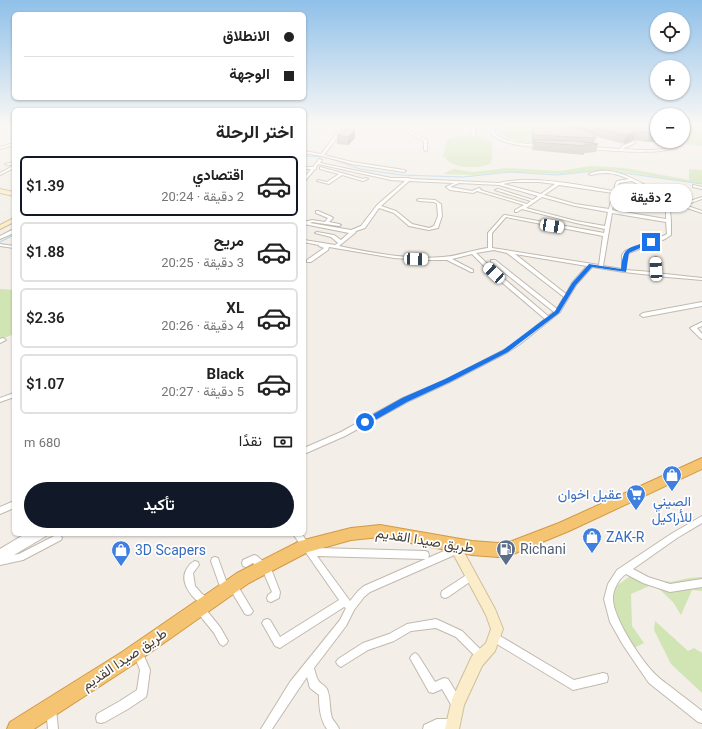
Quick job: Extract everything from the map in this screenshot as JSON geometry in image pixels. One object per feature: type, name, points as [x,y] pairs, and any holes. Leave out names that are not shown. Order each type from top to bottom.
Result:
[{"type":"highway","name":"طريق صيدا القديم","points":[[17,729],[138,651],[202,605],[265,566],[301,540],[375,531],[400,534],[455,548],[491,550],[512,547],[564,527],[702,463]]},
{"type":"street","points":[[306,178],[321,159]]},
{"type":"street","points":[[336,159],[404,171]]},
{"type":"street","points":[[7,164],[12,163]]},
{"type":"street","points":[[316,166],[320,170]]},
{"type":"street","points":[[316,166],[363,180],[366,179]]},
{"type":"street","points":[[306,168],[316,166],[390,179],[498,184],[575,206],[669,220]]},
{"type":"street","points":[[0,174],[12,168]]},
{"type":"street","points":[[330,174],[334,171]]},
{"type":"street","points":[[591,174],[599,172],[614,173],[626,176],[631,180],[648,187],[656,194],[702,212]]},
{"type":"street","points":[[319,181],[328,183],[342,174]]},
{"type":"street","points":[[339,244],[353,232],[365,226],[378,206],[409,179]]},
{"type":"street","points":[[601,266],[609,210],[616,192],[617,183],[631,180]]},
{"type":"street","points":[[498,184],[512,181],[533,181],[616,192]]},
{"type":"street","points":[[458,182],[448,187],[456,190],[473,192],[483,188]]},
{"type":"street","points":[[516,211],[528,205],[558,184]]},
{"type":"street","points":[[694,186],[702,188]]},
{"type":"street","points":[[476,190],[528,205]]},
{"type":"street","points":[[498,190],[534,201]]},
{"type":"street","points":[[0,191],[12,194]]},
{"type":"street","points":[[625,197],[671,207],[702,198]]},
{"type":"street","points":[[378,206],[395,212],[411,225],[429,228],[436,227],[440,216],[439,204],[435,201],[419,200]]},
{"type":"street","points":[[624,271],[624,255],[627,252],[666,236],[670,231],[668,209],[671,207]]},
{"type":"street","points":[[522,208],[607,228]]},
{"type":"street","points":[[694,210],[702,208]]},
{"type":"street","points":[[317,212],[331,218],[326,223]]},
{"type":"street","points":[[490,249],[490,232],[504,216],[605,235]]},
{"type":"street","points":[[0,227],[12,221]]},
{"type":"street","points":[[306,222],[312,221],[339,225]]},
{"type":"street","points":[[306,223],[353,232]]},
{"type":"street","points":[[317,233],[322,227]]},
{"type":"street","points":[[0,238],[12,232]]},
{"type":"street","points":[[312,233],[332,236],[339,244]]},
{"type":"street","points":[[306,241],[339,244],[364,253],[389,257],[420,259],[447,258],[490,249],[601,266],[624,271],[701,280]]},
{"type":"street","points":[[309,260],[326,249],[326,247],[319,245],[320,243]]},
{"type":"street","points":[[0,245],[12,247]]},
{"type":"street","points":[[508,251],[567,297]]},
{"type":"street","points":[[472,252],[494,273],[548,319]]},
{"type":"street","points":[[447,258],[471,271]]},
{"type":"street","points":[[653,275],[656,269],[656,258]]},
{"type":"street","points":[[493,261],[557,312]]},
{"type":"street","points":[[306,450],[343,434],[405,400],[448,381],[506,351],[557,312],[579,278],[591,265]]},
{"type":"street","points":[[643,315],[702,304]]},
{"type":"street","points":[[702,324],[693,328],[702,337]]},
{"type":"street","points":[[0,400],[12,396]]},
{"type":"street","points":[[0,511],[12,505]]},
{"type":"street","points":[[702,519],[674,536],[620,573],[611,587],[608,599],[612,620],[652,679],[702,718]]},
{"type":"street","points":[[0,553],[29,536]]},
{"type":"street","points":[[0,560],[40,536]]},
{"type":"street","points":[[0,560],[20,557],[58,538]]},
{"type":"street","points":[[301,540],[316,552],[425,554]]},
{"type":"street","points":[[266,729],[294,686],[343,623],[347,604],[301,540]]},
{"type":"street","points":[[267,623],[278,643],[280,643],[356,599],[367,589],[455,548],[495,622],[497,629],[491,647],[477,661],[458,704],[453,726],[437,724],[428,729]]},
{"type":"street","points":[[246,563],[254,559],[265,566],[276,592],[276,595],[271,598]]},
{"type":"street","points":[[215,561],[229,587],[248,611]]},
{"type":"street","points":[[195,565],[189,572],[190,586],[194,595],[202,605],[223,641]]},
{"type":"street","points":[[626,569],[646,580],[670,588],[702,583]]},
{"type":"street","points":[[445,594],[471,576]]},
{"type":"street","points":[[341,662],[366,646],[391,638],[410,628],[436,623],[459,634],[482,656]]},
{"type":"street","points":[[495,638],[573,685],[603,678]]},
{"type":"street","points":[[100,718],[142,693],[145,670],[138,651]]},
{"type":"street","points":[[415,658],[433,688],[444,684],[458,704]]},
{"type":"street","points":[[309,666],[314,684],[322,690],[324,695],[324,704],[328,722],[334,729]]},
{"type":"street","points":[[50,708],[53,729]]},
{"type":"green space","points":[[446,159],[492,159],[490,164],[476,167],[456,165]]},
{"type":"green space","points":[[591,166],[625,168],[689,180],[689,169],[702,170],[702,184],[614,170],[564,174],[505,172],[473,175],[443,174],[454,169],[473,172],[507,168],[560,171]]},
{"type":"green space","points":[[0,289],[12,290],[12,335],[0,340]]},
{"type":"green space","points":[[629,577],[671,582],[702,577],[702,591],[692,590],[681,615],[673,602],[654,584],[631,594],[632,626],[644,643],[634,648],[624,632],[607,597],[612,589]]},
{"type":"green space","points":[[655,621],[688,651],[694,648],[702,653],[702,693],[671,664],[654,630]]},
{"type":"waterway","points":[[332,159],[360,169],[401,175],[463,177],[510,172],[557,175],[603,170],[702,184]]},
{"type":"waterway","points":[[0,242],[12,236]]},
{"type":"place","name":"الصيني للأراكيل","points":[[672,492]]},
{"type":"place","name":"عقيل اخوان","points":[[636,511]]},
{"type":"place","name":"ZAK-R","points":[[592,554]]},
{"type":"place","name":"Richani","points":[[506,566]]},
{"type":"place","name":"3D Scapers","points":[[121,567]]},
{"type":"route","points":[[365,422],[405,400],[448,381],[506,351],[557,312],[574,284],[591,265],[624,271],[624,255],[638,246],[651,242]]}]
